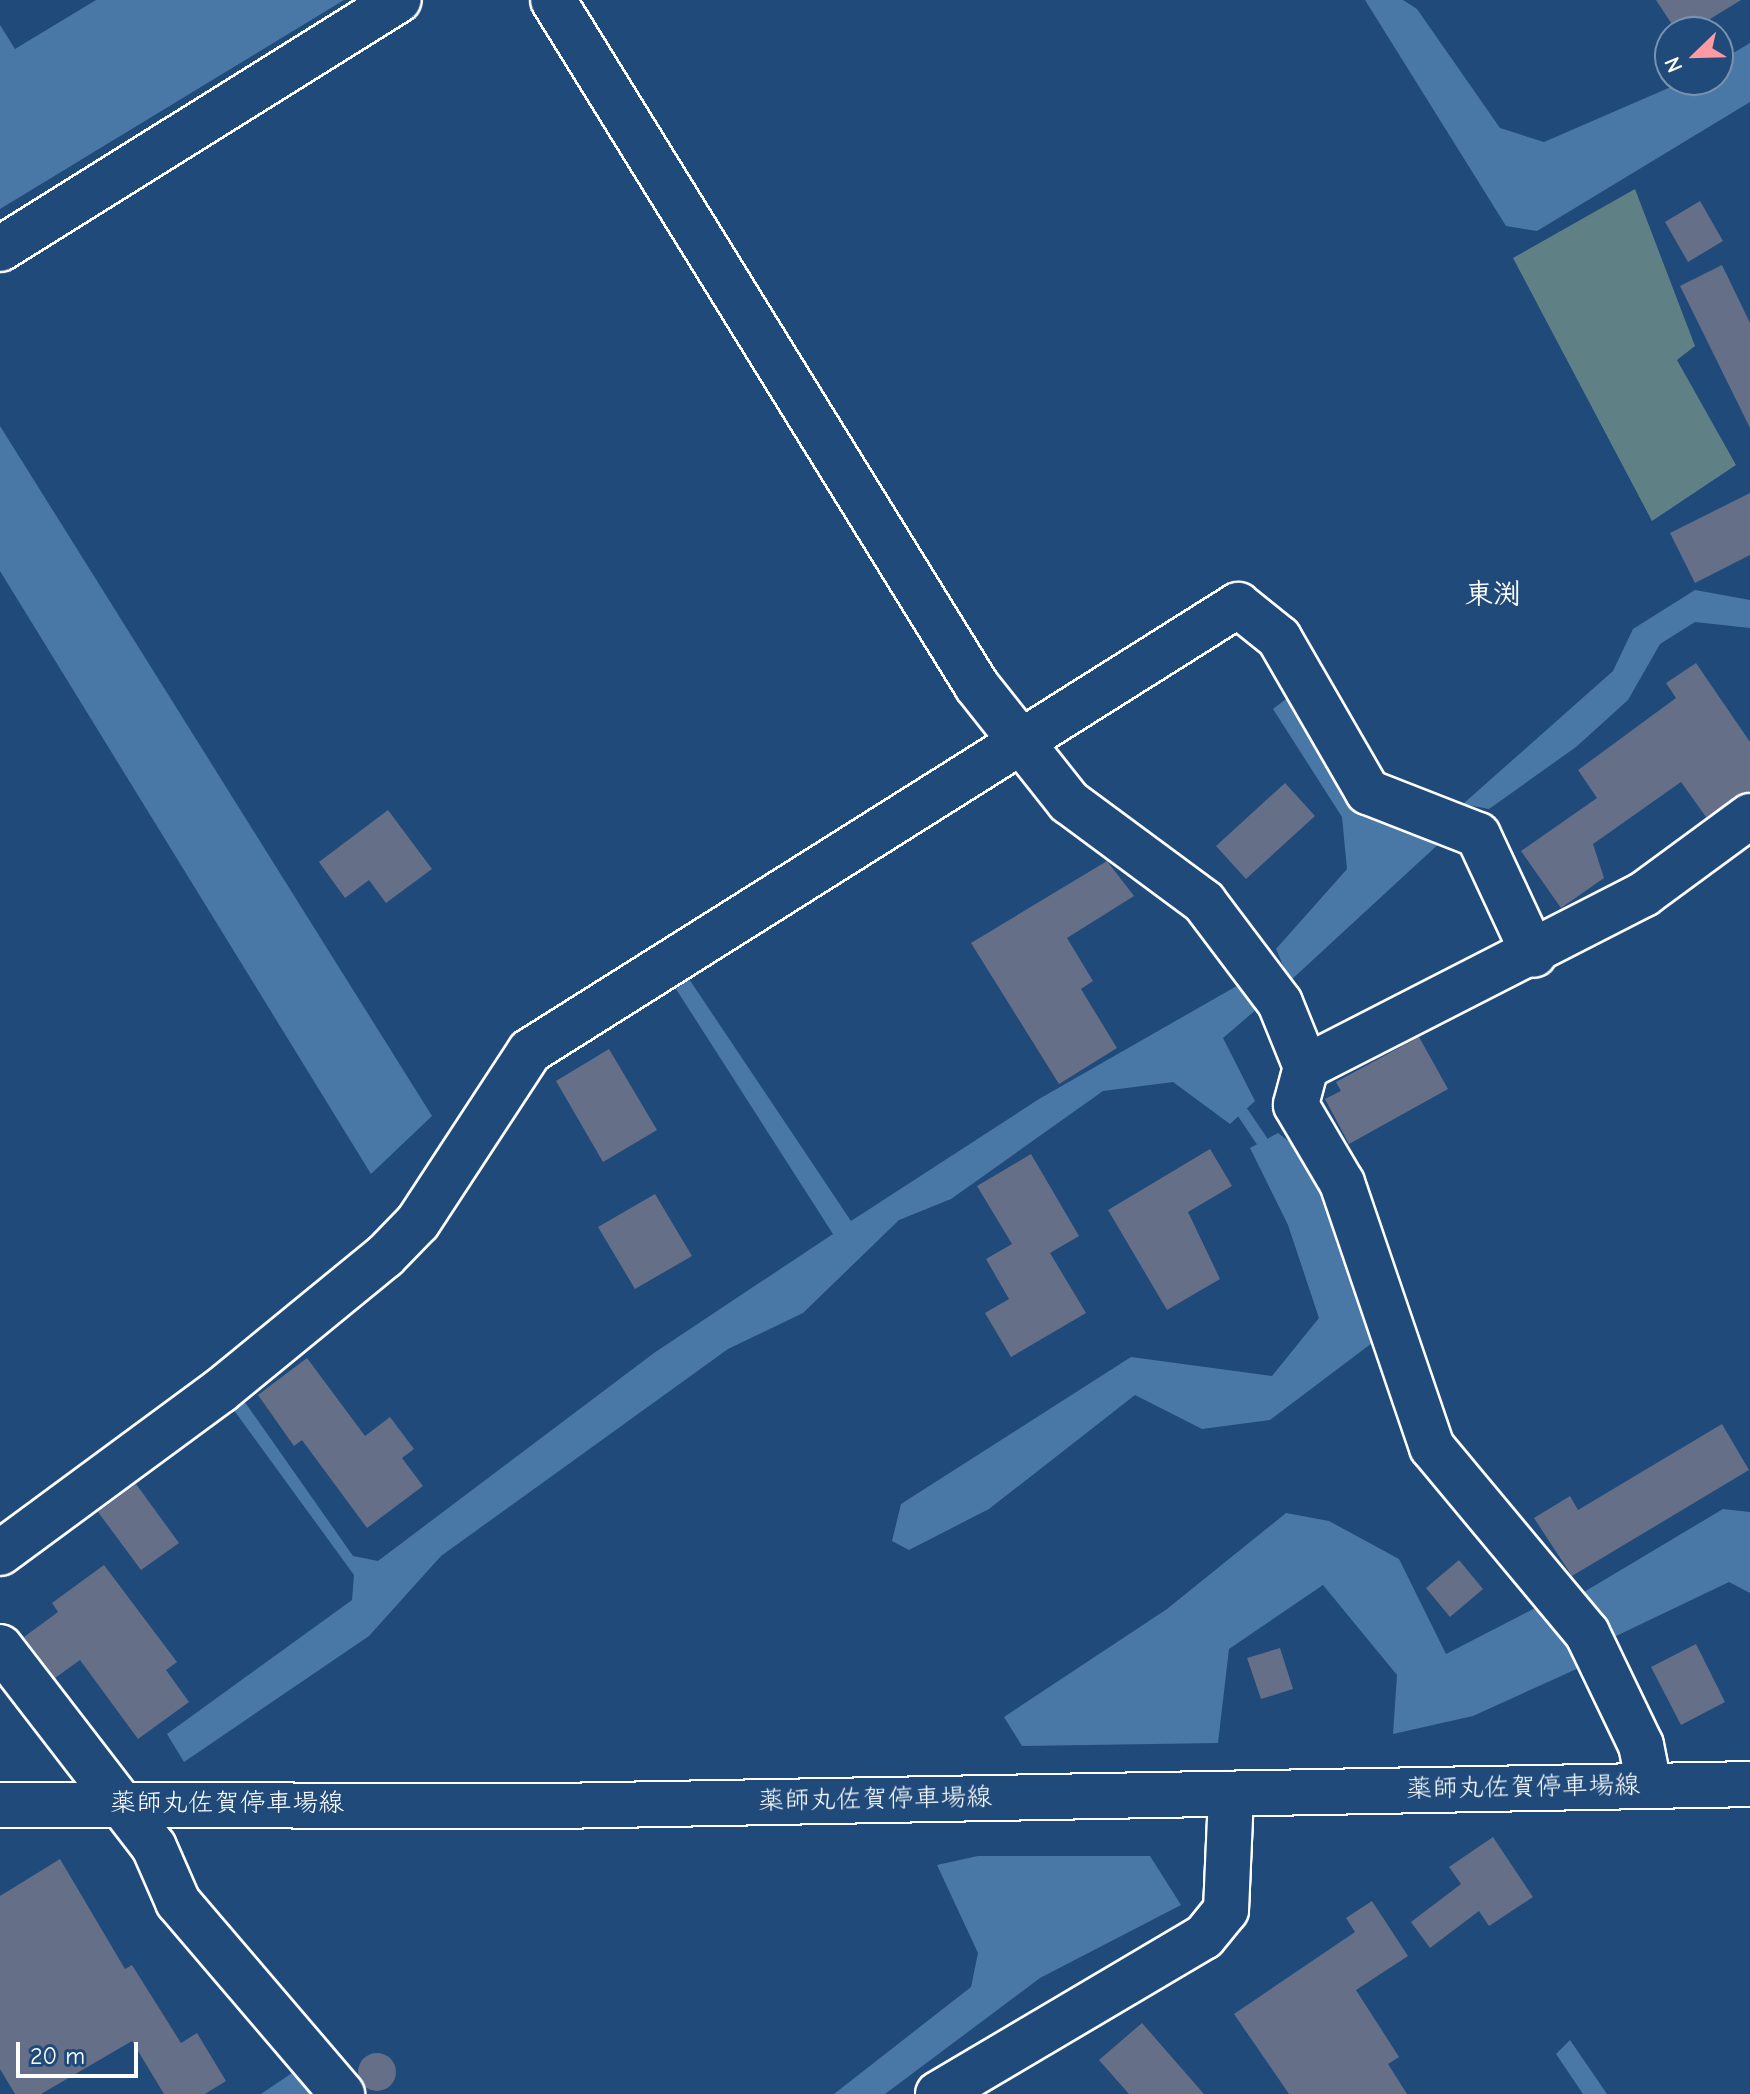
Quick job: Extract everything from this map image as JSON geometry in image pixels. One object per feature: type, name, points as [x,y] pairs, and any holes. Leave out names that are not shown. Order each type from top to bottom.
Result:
[{"type":"street","points":[[0,249],[399,0]]},
{"type":"street","points":[[553,0],[1017,740],[1069,802],[1204,902],[1268,985],[1306,1067],[1296,1105],[1342,1183],[1432,1447],[1580,1624],[1641,1745],[1649,1785]]},
{"type":"street","points":[[0,1553],[220,1391],[385,1256],[418,1222],[530,1051],[1017,740],[1238,605],[1279,638],[1368,792],[1478,835],[1534,955]]},
{"type":"street","points":[[1306,1067],[1534,955],[1644,894],[1750,816]]},
{"type":"street","points":[[0,1647],[154,1847],[178,1902],[342,2094]]},
{"type":"street","name":"薬師丸佐賀停車場線","points":[[1,1806],[123,1803],[555,1806],[1750,1784]]},
{"type":"street","points":[[938,2094],[1204,1937],[1226,1910],[1231,1794]]},
{"type":"green space","points":[[1635,189],[1695,346],[1677,360],[1736,465],[1652,521],[1513,258]]},
{"type":"water","points":[[96,0],[344,0],[0,209],[0,25],[15,49]]},
{"type":"water","points":[[1365,0],[1403,0],[1417,9],[1500,128],[1544,142],[1654,94],[1734,96],[1734,52],[1750,43],[1750,102],[1537,231],[1506,226]]},
{"type":"water","points":[[0,426],[432,1116],[371,1174],[0,571]]},
{"type":"water","points":[[1695,590],[1750,600],[1750,628],[1695,622],[1660,644],[1628,700],[1576,747],[1489,809],[1463,804],[1613,671],[1633,629]]},
{"type":"water","points":[[1291,695],[1444,839],[1290,981],[1276,949],[1347,869],[1342,817],[1273,709]]},
{"type":"water","points":[[689,979],[851,1221],[1039,1099],[1242,983],[1258,1008],[1223,1038],[1255,1101],[1230,1124],[1173,1082],[1103,1091],[951,1199],[899,1220],[803,1313],[728,1349],[441,1556],[369,1636],[184,1762],[167,1734],[352,1600],[354,1575],[228,1402],[242,1398],[353,1556],[378,1561],[654,1353],[833,1234],[676,989]]},
{"type":"water","points":[[1278,1133],[1300,1150],[1364,1278],[1376,1340],[1270,1420],[1202,1429],[1135,1395],[989,1509],[909,1550],[892,1541],[901,1504],[1131,1357],[1272,1376],[1319,1318],[1288,1225],[1250,1148]]},
{"type":"water","points":[[1723,1509],[1750,1512],[1750,1593],[1729,1582],[1612,1638],[1584,1592]]},
{"type":"water","points":[[1286,1513],[1329,1521],[1399,1559],[1446,1654],[1543,1604],[1581,1667],[1473,1716],[1393,1734],[1397,1675],[1323,1585],[1229,1649],[1218,1743],[1022,1746],[1004,1717],[1167,1609]]},
{"type":"water","points":[[978,1856],[1150,1856],[1181,1905],[1040,1978],[885,2094],[834,2094],[971,1987],[978,1953],[937,1865]]},
{"type":"water","points":[[1570,2040],[1607,2094],[1583,2094],[1556,2054]]},
{"type":"water","points":[[292,2073],[320,2094],[261,2094]]},
{"type":"building","points":[[1656,0],[1741,0],[1715,16],[1666,16]]},
{"type":"building","points":[[1700,201],[1723,241],[1688,262],[1665,222]]},
{"type":"building","points":[[1722,265],[1750,323],[1750,428],[1680,286]]},
{"type":"building","points":[[1750,493],[1750,555],[1695,583],[1670,533]]},
{"type":"building","points":[[1696,663],[1750,742],[1750,791],[1706,817],[1681,782],[1593,844],[1604,878],[1561,908],[1521,851],[1597,798],[1578,770],[1676,698],[1666,683]]},
{"type":"building","points":[[1285,783],[1315,816],[1246,879],[1216,846]]},
{"type":"building","points":[[388,810],[432,869],[386,903],[369,880],[345,898],[319,862]]},
{"type":"building","points":[[1107,861],[1134,896],[1067,938],[1093,981],[1081,989],[1117,1048],[1059,1084],[971,943]]},
{"type":"building","points":[[1419,1037],[1448,1089],[1349,1144],[1325,1099],[1341,1091],[1336,1082]]},
{"type":"building","points":[[609,1049],[657,1130],[603,1162],[556,1081]]},
{"type":"building","points":[[1210,1149],[1232,1186],[1188,1212],[1220,1279],[1167,1310],[1108,1210]]},
{"type":"building","points":[[1031,1154],[1079,1236],[1050,1253],[1086,1313],[1011,1357],[985,1313],[1009,1299],[986,1259],[1012,1244],[977,1186]]},
{"type":"building","points":[[655,1194],[692,1256],[635,1289],[598,1227]]},
{"type":"building","points":[[307,1358],[365,1436],[390,1417],[414,1449],[402,1458],[423,1486],[367,1528],[302,1440],[294,1446],[258,1395]]},
{"type":"building","points":[[1722,1424],[1749,1470],[1572,1576],[1534,1518],[1570,1496],[1578,1510]]},
{"type":"building","points":[[136,1484],[179,1543],[141,1570],[98,1512]]},
{"type":"building","points":[[1459,1560],[1483,1589],[1450,1617],[1426,1588]]},
{"type":"building","points":[[104,1565],[177,1662],[166,1670],[189,1702],[138,1739],[80,1660],[55,1678],[24,1637],[58,1612],[52,1603]]},
{"type":"building","points":[[1696,1644],[1725,1702],[1681,1725],[1651,1667]]},
{"type":"building","points":[[1280,1648],[1293,1689],[1261,1699],[1247,1658]]},
{"type":"building","points":[[1493,1837],[1533,1897],[1489,1926],[1479,1911],[1430,1948],[1411,1922],[1461,1884],[1449,1867]]},
{"type":"building","points":[[60,1859],[125,1969],[132,1965],[181,2043],[197,2033],[226,2081],[205,2094],[164,2094],[132,2041],[41,2094],[15,2094],[0,2069],[0,1896]]},
{"type":"building","points":[[1372,1901],[1408,1956],[1356,1990],[1399,2057],[1388,2064],[1407,2094],[1289,2094],[1234,2014],[1355,1932],[1346,1918]]},
{"type":"building","points":[[1142,2023],[1204,2094],[1129,2094],[1099,2060]]},
{"type":"building","points":[[377,2053],[391,2058],[396,2072],[391,2086],[377,2091],[363,2086],[358,2072],[363,2058]]},
{"type":"waterway","points":[[1243,1113],[1262,1141]]},
{"type":"district","name":"東渕","points":[[1493,594]]}]
